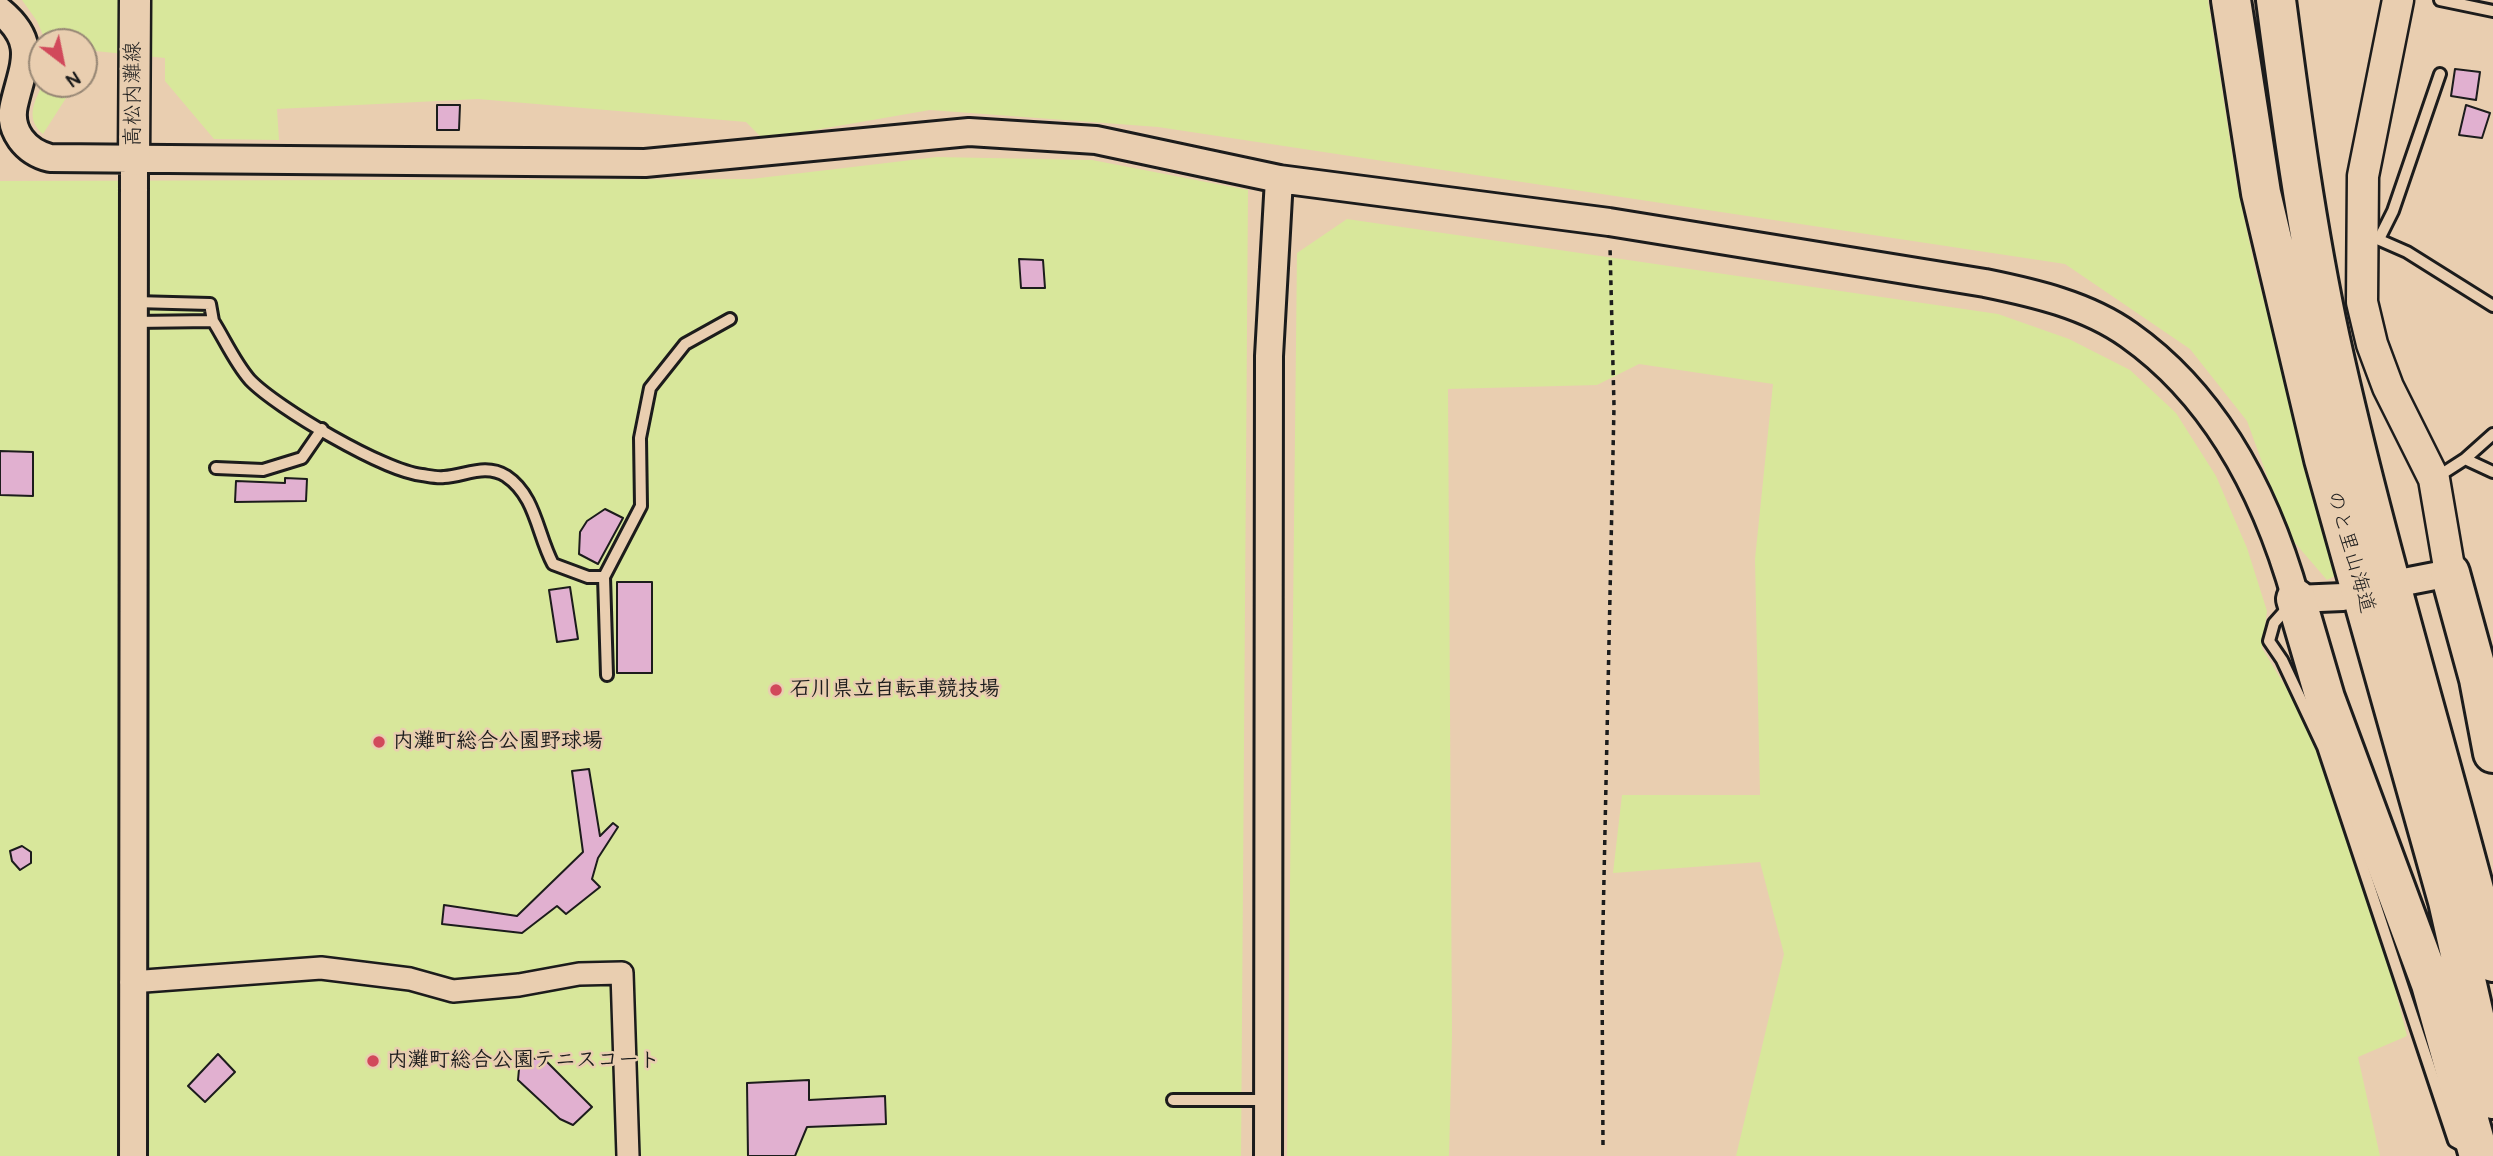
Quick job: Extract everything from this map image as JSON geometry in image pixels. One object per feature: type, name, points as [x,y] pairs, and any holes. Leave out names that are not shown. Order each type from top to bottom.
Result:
[{"type":"highway","name":"のと里山海道","points":[[2231,0],[2261,193],[2315,421],[2448,901],[2493,1099]]},
{"type":"highway","name":"のと里山海道","points":[[2276,0],[2300,183],[2332,349],[2356,452],[2493,962]]},
{"type":"highway","points":[[2450,573],[2479,679],[2493,753]]},
{"type":"highway","points":[[2296,599],[2325,698],[2431,984],[2479,1156]]},
{"type":"main road","points":[[2398,0],[2363,176],[2369,236],[2362,302],[2372,344],[2388,387],[2434,479],[2450,573]]},
{"type":"main road","name":"高松内灘線","points":[[134,160],[135,14]]},
{"type":"street","points":[[0,10],[16,27],[25,50],[24,75],[12,114],[17,133],[29,149],[50,158],[645,163],[969,132],[1096,140],[1279,179],[1609,222],[2033,292],[2078,308],[2128,334],[2173,373],[2210,411],[2233,444],[2259,499],[2296,599],[2343,597]]},
{"type":"street","points":[[132,1156],[134,160]]},
{"type":"street","points":[[1268,1156],[1269,356],[1279,179]]},
{"type":"street","points":[[2404,582],[2450,573]]},
{"type":"street","points":[[131,982],[321,968],[410,979],[453,991],[519,985],[579,974],[622,973],[628,1156]]},
{"type":"lane","points":[[2440,0],[2493,10]]},
{"type":"lane","points":[[2440,74],[2393,211],[2369,236],[2407,251],[2493,306]]},
{"type":"lane","points":[[134,312],[211,304],[213,321],[251,380],[322,429],[360,451],[415,474],[444,477],[480,469],[505,475],[530,500],[543,544],[553,564],[588,577],[604,577]]},
{"type":"lane","points":[[134,312],[213,321]]},
{"type":"lane","points":[[607,675],[604,577],[640,506],[640,438],[650,388],[685,344],[730,319]]},
{"type":"lane","points":[[216,468],[263,470],[302,458],[322,429]]},
{"type":"lane","points":[[2434,479],[2465,459],[2493,434]]},
{"type":"lane","points":[[2465,459],[2493,472]]},
{"type":"lane","points":[[1173,1100],[1270,1100]]},
{"type":"path","points":[[1603,1144],[1602,972],[1614,406],[1609,222]]},
{"type":"green space","points":[[22,0],[2208,0],[2237,185],[2256,272],[2335,554],[2337,575],[2327,580],[2289,536],[2247,421],[2190,349],[2065,264],[1158,127],[930,110],[763,139],[746,122],[478,99],[277,109],[279,140],[214,139],[165,81],[165,58],[98,51],[98,28],[40,28]]},
{"type":"green space","points":[[37,98],[66,98],[43,134],[34,122]]},
{"type":"green space","points":[[937,157],[1092,160],[1248,190],[1241,1156],[0,1156],[0,181],[751,179]]},
{"type":"green space","points":[[1347,219],[1998,314],[2069,339],[2130,370],[2176,413],[2216,476],[2247,548],[2267,611],[2262,648],[2316,737],[2391,972],[2407,1036],[2358,1057],[2380,1156],[1736,1156],[1784,954],[1760,862],[1613,873],[1622,795],[1760,795],[1755,559],[1773,384],[1639,364],[1597,385],[1448,389],[1452,1035],[1449,1156],[1287,1156],[1297,253]]},
{"type":"building","points":[[2455,69],[2480,72],[2476,100],[2451,96]]},
{"type":"building","points":[[437,105],[460,105],[459,130],[437,130]]},
{"type":"building","points":[[2466,105],[2490,113],[2482,138],[2459,135]]},
{"type":"building","points":[[1019,259],[1043,260],[1045,288],[1021,288]]},
{"type":"building","points":[[0,451],[33,452],[33,496],[0,495]]},
{"type":"building","points":[[285,478],[307,479],[306,501],[235,502],[236,481],[285,483]]},
{"type":"building","points":[[605,509],[623,518],[598,564],[579,554],[580,532],[587,521]]},
{"type":"building","points":[[617,582],[652,582],[652,673],[617,673]]},
{"type":"building","points":[[570,587],[578,639],[557,642],[549,590]]},
{"type":"building","points":[[589,769],[600,836],[613,823],[618,827],[598,858],[592,879],[600,887],[566,914],[557,906],[522,933],[442,924],[444,905],[517,916],[583,852],[572,771]]},
{"type":"building","points":[[22,846],[31,852],[31,863],[20,870],[12,861],[10,851]]},
{"type":"building","points":[[218,1054],[235,1072],[205,1102],[188,1086]]},
{"type":"building","points":[[520,1058],[544,1059],[592,1107],[573,1125],[560,1119],[518,1080]]},
{"type":"building","points":[[809,1080],[809,1100],[885,1096],[886,1124],[807,1127],[795,1156],[748,1156],[747,1083]]},
{"type":"place","name":"石川県立自転車競技場","points":[[776,690]]},
{"type":"place","name":"内灘町総合公園野球場","points":[[379,742]]},
{"type":"place","name":"内灘町総合公園テニスコート","points":[[373,1061]]}]
